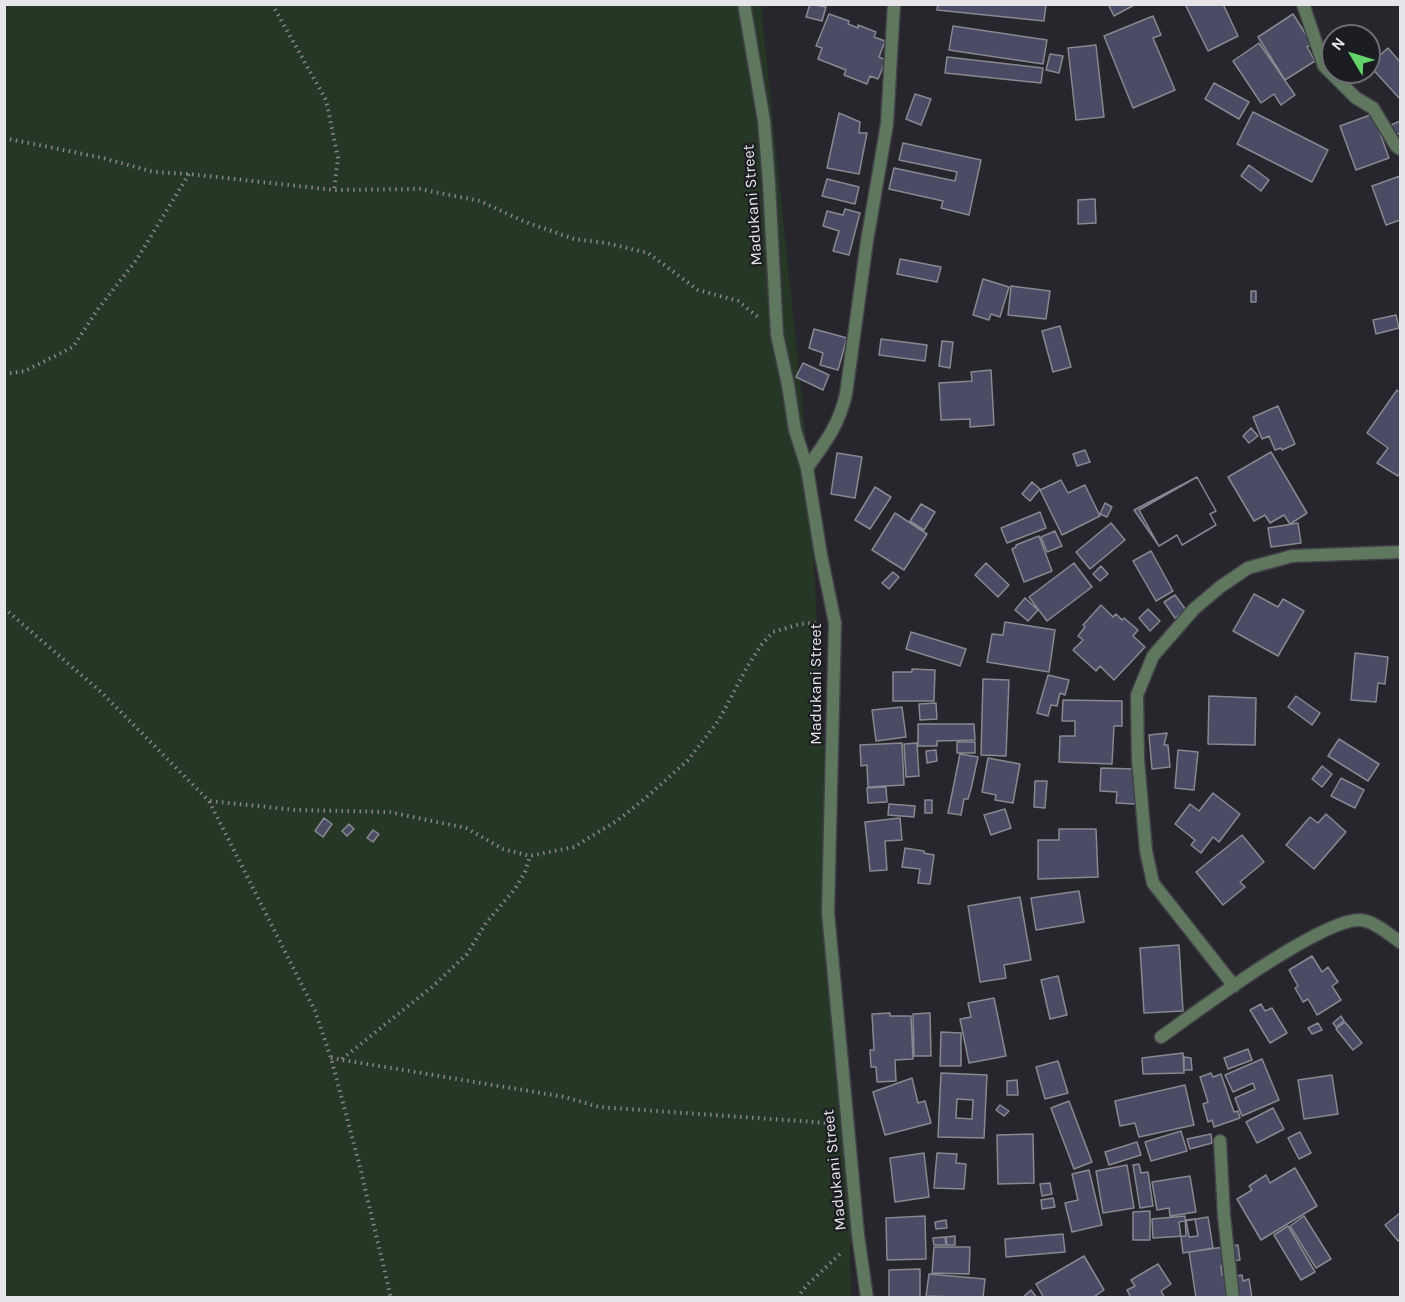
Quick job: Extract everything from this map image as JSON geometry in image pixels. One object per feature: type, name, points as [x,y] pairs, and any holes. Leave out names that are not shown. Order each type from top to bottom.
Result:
[{"type":"street","name":"Madukani Street","points":[[744,4],[765,131],[777,334],[795,430],[807,468],[835,623],[828,912],[858,1235],[867,1298]]},
{"type":"street","points":[[807,468],[830,437],[842,414],[846,394],[867,241],[887,124],[894,4]]},
{"type":"street","points":[[1303,4],[1324,66],[1356,98],[1373,108],[1396,146],[1401,149]]},
{"type":"street","points":[[1234,986],[1153,883],[1146,851],[1138,760],[1137,695],[1153,656],[1194,609],[1248,568],[1292,556],[1401,552]]},
{"type":"street","points":[[1161,1037],[1234,986],[1312,936],[1342,923],[1362,920],[1380,928],[1401,942]]},
{"type":"street","points":[[1220,1141],[1224,1216],[1233,1298]]},
{"type":"path","points":[[272,4],[326,100],[338,158],[334,190]]},
{"type":"path","points":[[4,138],[103,158],[154,172],[334,190],[420,189],[480,201],[523,221],[574,239],[606,243],[648,253],[698,290],[738,301],[777,334]]},
{"type":"path","points":[[4,374],[25,371],[73,347],[98,309],[137,259],[189,174]]},
{"type":"path","points":[[4,608],[101,692],[209,801],[315,1011],[331,1058],[359,1163],[391,1298]]},
{"type":"path","points":[[209,801],[296,810],[389,812],[466,828],[503,849],[530,856],[574,847],[618,820],[680,767],[719,720],[747,667],[773,632],[800,624],[835,623]]},
{"type":"path","points":[[342,1060],[432,987],[467,954],[486,923],[515,889],[525,872],[530,856]]},
{"type":"path","points":[[331,1058],[565,1097],[599,1107],[847,1124]]},
{"type":"path","points":[[797,1298],[858,1235]]},
{"type":"green space","points":[[5,5],[761,5],[807,448],[852,1224],[851,1297],[5,1298]]},
{"type":"building","points":[[810,4],[826,7],[822,21],[806,17]]},
{"type":"building","points":[[938,4],[1046,4],[1044,21],[937,10]]},
{"type":"building","points":[[1108,4],[1136,4],[1114,16]]},
{"type":"building","points":[[1185,4],[1223,4],[1238,36],[1208,51]]},
{"type":"building","points":[[829,14],[849,21],[848,24],[858,28],[858,25],[876,32],[874,37],[885,41],[879,57],[886,60],[878,79],[870,76],[867,84],[844,75],[846,70],[818,59],[822,48],[816,46]]},
{"type":"building","points":[[1293,14],[1312,44],[1307,47],[1315,61],[1285,80],[1258,37]]},
{"type":"building","points":[[1153,16],[1161,35],[1153,38],[1175,90],[1133,108],[1104,36]]},
{"type":"building","points":[[953,26],[1047,40],[1043,64],[949,50]]},
{"type":"building","points":[[1259,43],[1295,95],[1281,105],[1274,94],[1261,103],[1233,61]]},
{"type":"building","points":[[1096,45],[1104,117],[1076,120],[1068,48]]},
{"type":"building","points":[[1388,48],[1400,62],[1400,99],[1381,78],[1381,54]]},
{"type":"building","points":[[1050,54],[1063,56],[1059,73],[1046,70]]},
{"type":"building","points":[[947,57],[1043,68],[1041,83],[945,73]]},
{"type":"building","points":[[1214,83],[1249,102],[1239,119],[1205,99]]},
{"type":"building","points":[[915,94],[931,99],[921,125],[906,119]]},
{"type":"building","points":[[1253,112],[1328,150],[1312,182],[1237,144]]},
{"type":"building","points":[[839,113],[860,122],[859,133],[867,133],[859,174],[827,168]]},
{"type":"building","points":[[1373,114],[1389,158],[1356,170],[1340,126]]},
{"type":"building","points":[[1400,121],[1400,133],[1396,135],[1391,125]]},
{"type":"building","points":[[903,143],[981,160],[969,215],[941,208],[943,201],[889,189],[894,168],[955,181],[957,172],[899,160]]},
{"type":"building","points":[[1249,165],[1269,180],[1261,191],[1241,176]]},
{"type":"building","points":[[1400,176],[1400,220],[1386,225],[1372,186]]},
{"type":"building","points":[[827,179],[859,187],[855,204],[822,196]]},
{"type":"building","points":[[1095,199],[1096,223],[1078,224],[1078,200]]},
{"type":"building","points":[[845,209],[860,213],[849,255],[833,251],[839,231],[823,226],[827,211],[843,215]]},
{"type":"building","points":[[900,259],[941,267],[937,282],[897,274]]},
{"type":"building","points":[[983,279],[1009,287],[1000,317],[991,314],[989,320],[973,315]]},
{"type":"building","points":[[1011,286],[1050,291],[1046,319],[1008,315]]},
{"type":"building","points":[[1251,291],[1256,291],[1256,302],[1251,302]]},
{"type":"building","points":[[1396,315],[1399,328],[1376,334],[1373,320]]},
{"type":"building","points":[[1060,326],[1071,367],[1053,372],[1042,331]]},
{"type":"building","points":[[814,329],[847,338],[838,370],[820,365],[823,353],[809,348]]},
{"type":"building","points":[[881,339],[927,345],[925,361],[879,355]]},
{"type":"building","points":[[942,341],[953,342],[950,368],[939,366]]},
{"type":"building","points":[[803,363],[829,375],[823,390],[796,377]]},
{"type":"building","points":[[991,370],[994,425],[970,427],[970,419],[941,420],[939,383],[972,381],[971,372]]},
{"type":"building","points":[[1397,390],[1400,392],[1400,472],[1398,476],[1377,463],[1388,448],[1367,433]]},
{"type":"building","points":[[1278,406],[1295,444],[1282,450],[1281,448],[1275,450],[1269,436],[1262,439],[1253,417]]},
{"type":"building","points":[[1251,428],[1258,436],[1249,443],[1243,436]]},
{"type":"building","points":[[1085,450],[1090,462],[1077,466],[1073,454]]},
{"type":"building","points":[[1271,452],[1307,513],[1290,524],[1284,515],[1270,523],[1265,515],[1254,521],[1228,477]]},
{"type":"building","points":[[837,453],[862,457],[855,498],[831,494]]},
{"type":"building","points":[[1197,477],[1216,511],[1210,514],[1216,525],[1182,545],[1177,535],[1159,546],[1139,510]]},
{"type":"building","points":[[1197,477],[1216,511],[1210,514],[1216,525],[1182,545],[1177,535],[1159,546],[1134,510]]},
{"type":"building","points":[[1061,480],[1068,493],[1085,485],[1100,516],[1062,535],[1040,490]]},
{"type":"building","points":[[1032,482],[1040,489],[1030,501],[1022,494]]},
{"type":"building","points":[[875,487],[891,497],[870,529],[855,520]]},
{"type":"building","points":[[1105,503],[1112,507],[1107,517],[1100,514]]},
{"type":"building","points":[[921,504],[935,512],[924,530],[910,521]]},
{"type":"building","points":[[1040,512],[1046,528],[1007,543],[1001,528]]},
{"type":"building","points":[[895,513],[927,534],[904,570],[872,550]]},
{"type":"building","points":[[1111,523],[1125,540],[1090,569],[1076,552]]},
{"type":"building","points":[[1298,523],[1301,543],[1271,547],[1268,528]]},
{"type":"building","points":[[1055,531],[1062,546],[1047,552],[1041,537]]},
{"type":"building","points":[[1039,536],[1052,571],[1024,582],[1012,549],[1016,545]]},
{"type":"building","points":[[1151,551],[1173,591],[1156,601],[1133,561]]},
{"type":"building","points":[[986,563],[1009,585],[998,597],[975,575]]},
{"type":"building","points":[[1074,563],[1092,587],[1047,621],[1029,597]]},
{"type":"building","points":[[1101,566],[1108,574],[1100,581],[1093,574]]},
{"type":"building","points":[[893,572],[899,577],[889,589],[882,583]]},
{"type":"building","points":[[1254,594],[1278,607],[1283,599],[1304,611],[1278,656],[1233,631]]},
{"type":"building","points":[[1175,595],[1186,610],[1175,618],[1164,602]]},
{"type":"building","points":[[1025,598],[1038,610],[1028,621],[1015,610]]},
{"type":"building","points":[[1101,605],[1113,617],[1116,614],[1122,620],[1124,618],[1138,630],[1133,636],[1145,647],[1114,680],[1100,666],[1096,671],[1073,650],[1083,640],[1078,636],[1085,627],[1083,625]]},
{"type":"building","points":[[1148,609],[1160,621],[1150,631],[1139,618]]},
{"type":"building","points":[[1005,622],[1055,630],[1049,672],[987,662],[992,634],[1003,635]]},
{"type":"building","points":[[911,632],[966,649],[960,666],[906,649]]},
{"type":"building","points":[[1355,653],[1388,657],[1385,684],[1378,683],[1376,702],[1351,700]]},
{"type":"building","points":[[912,669],[935,670],[934,701],[893,701],[893,672],[912,672]]},
{"type":"building","points":[[1048,675],[1069,680],[1065,695],[1060,693],[1057,706],[1051,705],[1048,716],[1037,713]]},
{"type":"building","points":[[983,679],[1009,680],[1006,756],[981,755]]},
{"type":"building","points":[[1209,696],[1256,698],[1255,745],[1208,744]]},
{"type":"building","points":[[1296,696],[1320,713],[1312,725],[1288,707]]},
{"type":"building","points":[[1063,700],[1122,701],[1122,726],[1114,726],[1112,764],[1059,762],[1060,736],[1075,736],[1075,721],[1062,721]]},
{"type":"building","points":[[936,703],[937,719],[920,720],[919,704]]},
{"type":"building","points":[[902,707],[906,737],[876,741],[872,710]]},
{"type":"building","points":[[918,724],[974,724],[975,740],[937,741],[937,746],[918,746]]},
{"type":"building","points":[[1167,733],[1164,745],[1168,745],[1170,767],[1152,769],[1149,735]]},
{"type":"building","points":[[1339,739],[1379,764],[1368,781],[1328,756]]},
{"type":"building","points":[[957,742],[975,742],[975,753],[957,753]]},
{"type":"building","points":[[902,743],[904,785],[868,787],[867,765],[861,766],[860,745]]},
{"type":"building","points":[[917,743],[919,776],[906,777],[904,744]]},
{"type":"building","points":[[936,750],[937,761],[927,763],[926,751]]},
{"type":"building","points":[[1178,750],[1198,752],[1194,790],[1175,788]]},
{"type":"building","points":[[960,754],[978,757],[971,789],[968,799],[964,799],[961,815],[948,813]]},
{"type":"building","points":[[988,758],[1020,764],[1013,803],[995,800],[996,795],[982,792]]},
{"type":"building","points":[[1322,766],[1332,774],[1322,787],[1312,779]]},
{"type":"building","points":[[1101,768],[1135,769],[1135,804],[1116,803],[1117,792],[1100,791]]},
{"type":"building","points":[[1341,778],[1364,790],[1355,808],[1331,796]]},
{"type":"building","points":[[1035,781],[1047,781],[1045,808],[1034,807]]},
{"type":"building","points":[[886,787],[887,802],[868,803],[867,788]]},
{"type":"building","points":[[1213,793],[1240,814],[1219,842],[1213,837],[1201,853],[1191,845],[1195,840],[1175,824],[1190,804],[1199,811]]},
{"type":"building","points":[[925,800],[932,800],[932,813],[925,813]]},
{"type":"building","points":[[889,804],[915,806],[914,817],[888,815]]},
{"type":"building","points":[[1005,809],[1011,828],[991,835],[984,815]]},
{"type":"building","points":[[1326,814],[1346,832],[1314,869],[1286,845],[1310,817],[1318,823]]},
{"type":"building","points":[[324,818],[332,824],[323,837],[315,831]]},
{"type":"building","points":[[900,818],[902,840],[885,841],[887,870],[870,871],[865,822]]},
{"type":"building","points":[[349,824],[354,829],[347,836],[342,831]]},
{"type":"building","points":[[1059,829],[1096,829],[1098,877],[1038,879],[1038,840],[1059,840]]},
{"type":"building","points":[[373,830],[379,834],[373,842],[367,838]]},
{"type":"building","points":[[1242,835],[1264,862],[1240,882],[1245,887],[1223,905],[1196,872]]},
{"type":"building","points":[[905,848],[934,855],[930,884],[918,883],[920,869],[902,867]]},
{"type":"building","points":[[1079,891],[1084,922],[1036,930],[1031,898]]},
{"type":"building","points":[[1020,897],[1031,960],[1004,965],[1006,978],[980,982],[968,906]]},
{"type":"building","points":[[1179,945],[1183,1011],[1144,1013],[1140,948]]},
{"type":"building","points":[[1312,956],[1322,972],[1328,967],[1338,982],[1332,986],[1341,1000],[1317,1015],[1308,999],[1303,1002],[1295,988],[1298,986],[1289,970]]},
{"type":"building","points":[[1058,976],[1067,1015],[1050,1019],[1041,980]]},
{"type":"building","points":[[994,998],[1006,1056],[969,1063],[960,1019],[971,1017],[968,1003]]},
{"type":"building","points":[[1261,1004],[1265,1011],[1272,1008],[1287,1033],[1270,1043],[1250,1010]]},
{"type":"building","points":[[890,1013],[890,1016],[911,1016],[913,1059],[895,1060],[896,1081],[877,1082],[876,1067],[871,1067],[870,1050],[874,1050],[872,1014]]},
{"type":"building","points":[[930,1013],[931,1056],[914,1056],[913,1014]]},
{"type":"building","points":[[1341,1016],[1344,1021],[1336,1027],[1333,1023]]},
{"type":"building","points":[[1345,1022],[1362,1043],[1353,1050],[1336,1029]]},
{"type":"building","points":[[1318,1023],[1322,1030],[1312,1034],[1308,1028]]},
{"type":"building","points":[[941,1032],[961,1033],[961,1066],[940,1066]]},
{"type":"building","points":[[1248,1049],[1252,1060],[1228,1069],[1224,1058]]},
{"type":"building","points":[[1183,1053],[1184,1073],[1143,1074],[1142,1058]]},
{"type":"building","points":[[1184,1057],[1191,1058],[1192,1070],[1184,1070]]},
{"type":"building","points":[[1262,1059],[1279,1100],[1242,1116],[1235,1098],[1255,1089],[1253,1083],[1233,1092],[1225,1075]]},
{"type":"building","points":[[1058,1061],[1068,1093],[1045,1099],[1036,1067]]},
{"type":"building","points":[[941,1073],[987,1075],[984,1138],[938,1137]],"holes":[[[957,1099],[973,1100],[972,1119],[956,1118]]]},
{"type":"building","points":[[1211,1073],[1213,1077],[1221,1074],[1234,1112],[1238,1111],[1240,1118],[1214,1127],[1212,1120],[1208,1122],[1203,1104],[1208,1102],[1200,1077]]},
{"type":"building","points":[[1332,1075],[1338,1114],[1304,1119],[1298,1080]]},
{"type":"building","points":[[912,1078],[918,1103],[925,1101],[931,1123],[885,1135],[873,1092]]},
{"type":"building","points":[[1017,1080],[1018,1095],[1007,1095],[1007,1081]]},
{"type":"building","points":[[1185,1085],[1194,1125],[1139,1137],[1135,1123],[1120,1126],[1115,1101]]},
{"type":"building","points":[[1069,1101],[1092,1162],[1074,1169],[1051,1108]]},
{"type":"building","points":[[1000,1105],[1009,1111],[1004,1116],[996,1110]]},
{"type":"building","points":[[1273,1108],[1284,1129],[1257,1143],[1246,1122]]},
{"type":"building","points":[[1181,1131],[1187,1151],[1151,1161],[1145,1142]]},
{"type":"building","points":[[1300,1132],[1311,1153],[1299,1159],[1288,1138]]},
{"type":"building","points":[[1033,1134],[1034,1183],[998,1184],[997,1135]]},
{"type":"building","points":[[1211,1134],[1212,1143],[1190,1149],[1187,1139]]},
{"type":"building","points":[[1137,1142],[1141,1155],[1109,1165],[1105,1152]]},
{"type":"building","points":[[924,1153],[929,1197],[895,1202],[890,1158]]},
{"type":"building","points":[[937,1153],[957,1154],[956,1163],[966,1164],[964,1189],[934,1188]]},
{"type":"building","points":[[1139,1164],[1141,1173],[1148,1172],[1153,1206],[1140,1208],[1133,1165]]},
{"type":"building","points":[[1127,1165],[1134,1208],[1103,1213],[1096,1171]]},
{"type":"building","points":[[1295,1168],[1317,1206],[1261,1240],[1237,1199],[1252,1190],[1249,1186],[1266,1175],[1270,1183]]},
{"type":"building","points":[[1089,1170],[1102,1225],[1072,1232],[1065,1203],[1078,1200],[1072,1174]]},
{"type":"building","points":[[1190,1176],[1196,1212],[1170,1216],[1169,1208],[1157,1210],[1152,1182]]},
{"type":"building","points":[[1050,1183],[1052,1194],[1042,1196],[1040,1184]]},
{"type":"building","points":[[1053,1198],[1055,1207],[1042,1209],[1041,1200]]},
{"type":"building","points":[[1150,1211],[1150,1240],[1133,1240],[1133,1212]]},
{"type":"building","points":[[1400,1213],[1400,1239],[1398,1241],[1385,1225]]},
{"type":"building","points":[[925,1216],[926,1259],[887,1260],[886,1218]]},
{"type":"building","points":[[1185,1216],[1186,1236],[1153,1238],[1152,1219]]},
{"type":"building","points":[[1304,1216],[1331,1259],[1316,1268],[1290,1226]]},
{"type":"building","points":[[1208,1217],[1213,1248],[1183,1253],[1179,1222]]},
{"type":"building","points":[[1195,1219],[1198,1236],[1189,1237],[1186,1220]]},
{"type":"building","points":[[946,1220],[947,1228],[936,1229],[935,1222]]},
{"type":"building","points":[[1288,1226],[1315,1272],[1301,1280],[1274,1235]]},
{"type":"building","points":[[1063,1234],[1065,1252],[1006,1257],[1005,1239]]},
{"type":"building","points":[[955,1236],[955,1245],[947,1245],[946,1237]]},
{"type":"building","points":[[945,1237],[946,1245],[934,1245],[933,1238]]},
{"type":"building","points":[[1238,1245],[1240,1260],[1221,1266],[1222,1275],[1231,1274],[1232,1277],[1242,1275],[1243,1281],[1249,1279],[1252,1298],[1196,1298],[1189,1252]]},
{"type":"building","points":[[934,1247],[970,1247],[969,1274],[932,1273]]},
{"type":"building","points":[[1084,1256],[1104,1290],[1092,1298],[1044,1298],[1036,1284]]},
{"type":"building","points":[[1158,1264],[1171,1284],[1161,1291],[1165,1298],[1131,1298],[1127,1290],[1135,1286],[1131,1280]]},
{"type":"building","points":[[920,1269],[920,1298],[889,1298],[889,1270]]},
{"type":"building","points":[[929,1274],[985,1279],[983,1298],[926,1296]]},
{"type":"building","points":[[1031,1290],[1037,1298],[1022,1298]]}]
